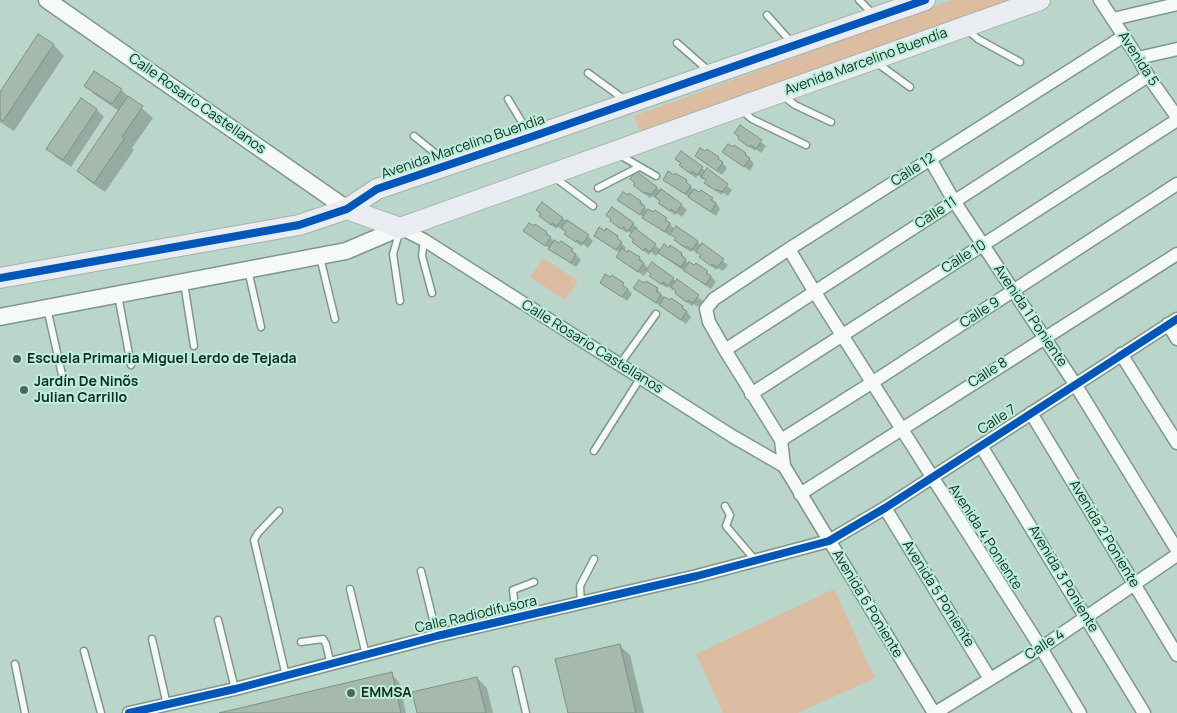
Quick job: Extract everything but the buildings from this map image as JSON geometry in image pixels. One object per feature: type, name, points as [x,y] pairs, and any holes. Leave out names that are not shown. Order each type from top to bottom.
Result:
[{"type":"main road","name":"Avenida Marcelino Buendía","points":[[400,228],[1040,0]]},
{"type":"main road","name":"Avenida Marcelino Buendía","points":[[0,278],[299,225],[347,209],[377,189],[795,46],[918,1]]},
{"type":"main road","points":[[347,209],[400,228]]},
{"type":"street","name":"Calle Rosario Castellanos","points":[[47,0],[347,209]]},
{"type":"street","name":"Avenida 5","points":[[1100,0],[1148,76],[1173,104],[1177,118]]},
{"type":"street","points":[[1113,19],[1177,4]]},
{"type":"street","name":"Calle 12","points":[[706,309],[714,299],[790,249],[1124,36]]},
{"type":"street","points":[[1138,58],[1177,49]]},
{"type":"street","name":"Calle 11","points":[[725,350],[814,290],[1148,76]]},
{"type":"street","name":"Calle 10","points":[[751,394],[842,334],[983,246],[1177,118]]},
{"type":"street","name":"Avenida 1 Poniente","points":[[930,159],[954,202],[1045,337],[1177,550]]},
{"type":"street","name":"Calle 9","points":[[781,440],[1177,184]]},
{"type":"street","name":"Calle Rosario Castellanos","points":[[400,228],[424,240],[732,436],[784,466]]},
{"type":"street","name":"Avenida Marcelino Buendía","points":[[0,317],[346,251],[400,228]]},
{"type":"street","name":"Avenida 4 Poniente","points":[[790,249],[1080,713]]},
{"type":"street","name":"Calle 8","points":[[800,494],[1177,254]]},
{"type":"street","name":"Avenida 6 Poniente","points":[[706,309],[709,322],[725,350],[781,440],[784,466],[935,713]]},
{"type":"street","points":[[1172,322],[1177,339]]},
{"type":"street","name":"Calle 7","points":[[829,541],[885,508],[1172,322]]},
{"type":"street","points":[[1121,354],[1177,443]]},
{"type":"street","name":"Avenida 2 Poniente","points":[[1031,413],[1177,655]]},
{"type":"street","name":"Avenida 3 Poniente","points":[[981,446],[1144,713]]},
{"type":"street","name":"Avenida 5 Poniente","points":[[885,508],[990,679]]},
{"type":"street","name":"Calle Radiodifusora","points":[[129,713],[235,689],[437,636],[581,603],[829,541]]},
{"type":"street","name":"Calle 4","points":[[935,713],[1087,618],[1177,555]]},
{"type":"lane","points":[[859,0],[876,17]]},
{"type":"lane","points":[[767,15],[795,46]]},
{"type":"lane","points":[[964,27],[978,39],[1020,62]]},
{"type":"lane","points":[[677,43],[713,74]]},
{"type":"lane","points":[[873,59],[910,87]]},
{"type":"lane","points":[[588,72],[629,103]]},
{"type":"lane","points":[[779,93],[796,105],[831,122]]},
{"type":"lane","points":[[508,99],[531,137]]},
{"type":"lane","points":[[738,107],[752,119],[806,145]]},
{"type":"lane","points":[[414,136],[450,164]]},
{"type":"lane","points":[[614,152],[656,176]]},
{"type":"lane","points":[[598,188],[639,167]]},
{"type":"lane","points":[[550,174],[593,206]]},
{"type":"lane","points":[[400,228],[393,254],[400,301]]},
{"type":"lane","points":[[424,240],[422,256],[432,292]]},
{"type":"lane","points":[[320,256],[335,320]]},
{"type":"lane","points":[[248,270],[261,327]]},
{"type":"lane","points":[[183,282],[194,346]]},
{"type":"lane","points":[[118,294],[131,365]]},
{"type":"lane","points":[[47,308],[63,380]]},
{"type":"lane","points":[[620,364],[656,314]]},
{"type":"lane","points":[[594,451],[641,377]]},
{"type":"lane","points":[[725,506],[730,514],[726,526],[755,560]]},
{"type":"lane","points":[[279,511],[258,533],[254,540],[286,676]]},
{"type":"lane","points":[[581,603],[580,586],[594,559]]},
{"type":"lane","points":[[422,571],[437,636]]},
{"type":"lane","points":[[516,618],[513,590],[534,582]]},
{"type":"lane","points":[[350,589],[366,655]]},
{"type":"lane","points":[[218,620],[235,689]]},
{"type":"lane","points":[[152,638],[167,705]]},
{"type":"lane","points":[[301,642],[323,639],[332,665]]},
{"type":"lane","points":[[84,651],[101,713]]},
{"type":"lane","points":[[15,664],[26,713]]},
{"type":"lane","points":[[516,670],[526,713]]},
{"type":"shaded area","points":[[952,0],[1029,0],[642,138],[634,116]]},
{"type":"shaded area","points":[[543,258],[578,281],[565,300],[530,277]]},
{"type":"shaded area","points":[[834,589],[875,678],[798,713],[723,713],[696,654]]},
{"type":"cycle path","points":[[0,278],[299,225],[347,209],[377,189],[925,0]]},
{"type":"cycle path","points":[[129,713],[235,689],[437,636],[697,576],[829,541],[885,508],[1177,319]]},
{"type":"place","name":"Escuela Primaria Miguel Lerdo de Tejada","points":[[17,359]]},
{"type":"place","name":"Jardín De Ninõs Julian Carrillo","points":[[24,390]]},
{"type":"place","name":"EMMSA","points":[[351,693]]}]
